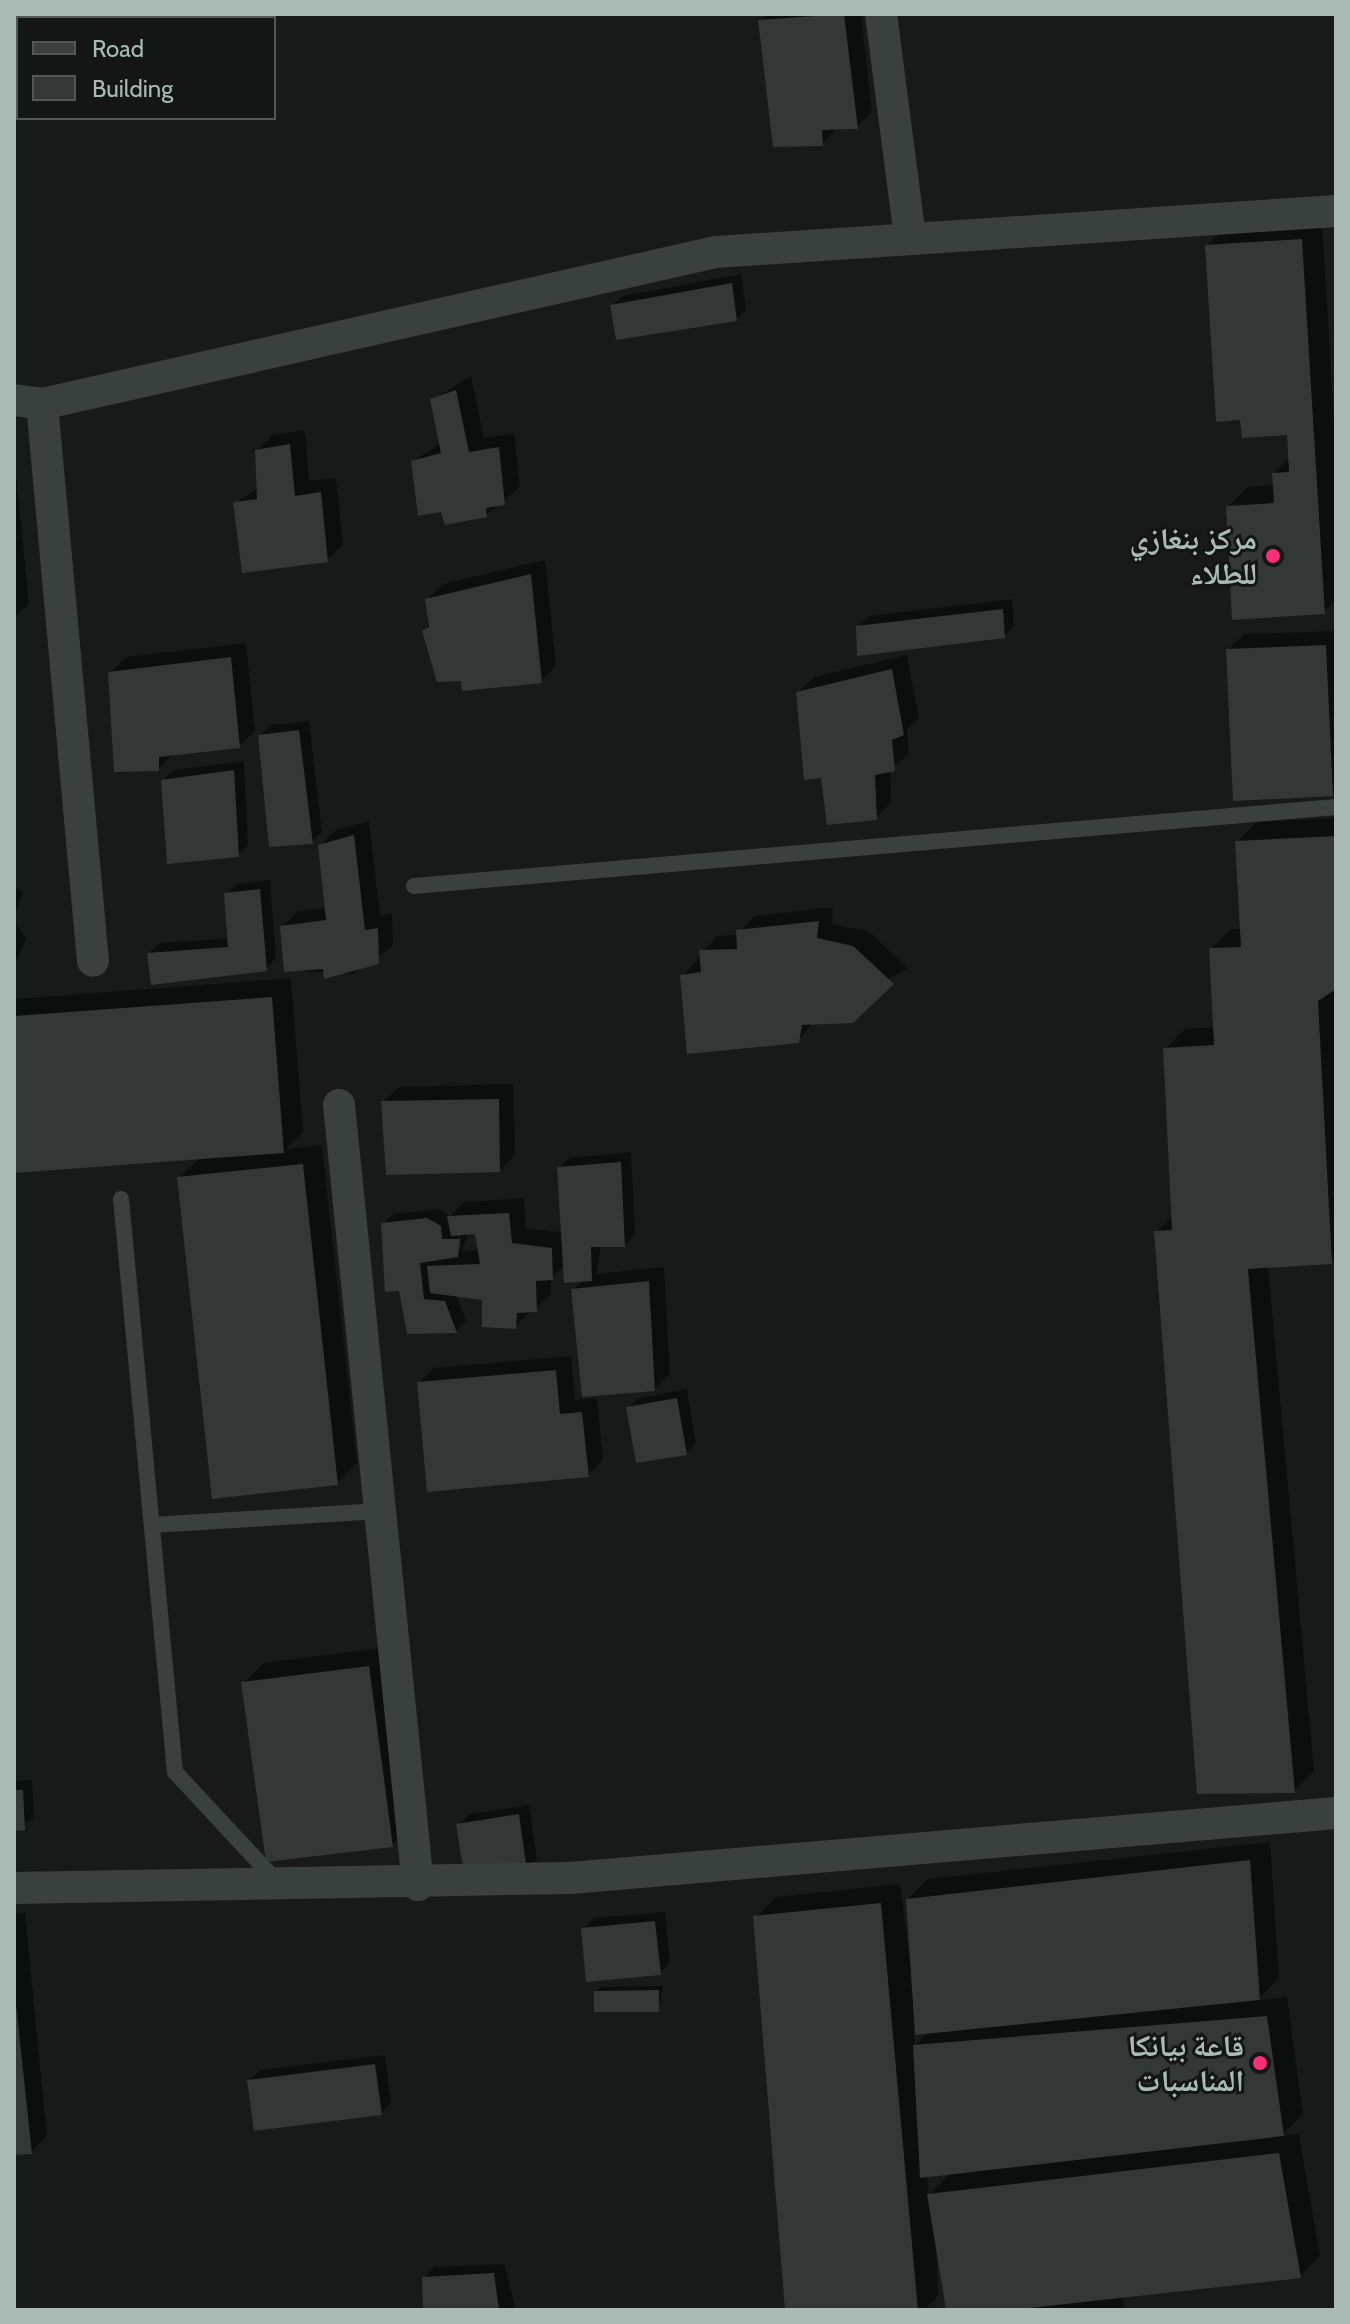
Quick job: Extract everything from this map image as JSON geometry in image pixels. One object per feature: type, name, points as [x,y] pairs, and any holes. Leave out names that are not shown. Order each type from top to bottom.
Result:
[{"type":"street","points":[[881,14],[910,238]]},
{"type":"street","points":[[93,961],[28,402],[716,252],[1336,211]]},
{"type":"street","points":[[339,1105],[418,1885]]},
{"type":"street","points":[[14,1888],[418,1885],[1336,1813]]},
{"type":"lane","points":[[414,886],[1336,807]]},
{"type":"lane","points":[[121,1199],[175,1772],[281,1886]]},
{"type":"lane","points":[[152,1525],[380,1511]]},
{"type":"building","points":[[844,14],[858,129],[822,130],[823,146],[773,147],[758,20]]},
{"type":"building","points":[[1302,239],[1325,614],[1232,620],[1226,506],[1274,503],[1272,473],[1289,472],[1287,435],[1242,438],[1240,420],[1216,422],[1205,245]]},
{"type":"building","points":[[732,283],[737,321],[616,340],[610,305]]},
{"type":"building","points":[[456,390],[469,452],[499,447],[505,505],[486,508],[487,517],[445,525],[441,512],[418,516],[411,461],[441,453],[430,399]]},
{"type":"building","points":[[290,444],[295,496],[321,492],[328,562],[242,573],[233,502],[257,499],[255,450]]},
{"type":"building","points":[[531,574],[542,683],[462,691],[461,681],[437,682],[422,631],[429,627],[425,599]]},
{"type":"building","points":[[1003,609],[1005,638],[857,656],[856,626]]},
{"type":"building","points":[[1326,645],[1333,796],[1233,801],[1226,649]]},
{"type":"building","points":[[231,657],[240,748],[159,757],[159,771],[114,772],[108,672]]},
{"type":"building","points":[[892,669],[904,735],[892,740],[895,771],[875,775],[877,820],[827,825],[821,778],[804,780],[796,692]]},
{"type":"building","points":[[299,730],[313,844],[269,847],[258,735]]},
{"type":"building","points":[[234,770],[239,857],[167,864],[161,780]]},
{"type":"building","points":[[354,835],[365,930],[378,928],[379,964],[324,979],[323,969],[284,972],[280,926],[326,920],[318,845]]},
{"type":"building","points":[[1336,836],[1336,989],[1318,1001],[1332,1264],[1248,1269],[1295,1793],[1197,1794],[1154,1231],[1172,1230],[1163,1048],[1214,1045],[1209,948],[1241,947],[1235,841]]},
{"type":"building","points":[[260,889],[267,971],[151,985],[147,953],[228,947],[224,893]]},
{"type":"building","points":[[819,921],[817,938],[853,946],[894,984],[853,1023],[802,1025],[799,1043],[687,1054],[680,975],[701,972],[699,950],[737,949],[736,930]]},
{"type":"building","points":[[272,997],[284,1153],[14,1173],[14,1016]]},
{"type":"building","points":[[499,1099],[500,1172],[386,1175],[381,1101]]},
{"type":"building","points":[[621,1162],[625,1247],[591,1247],[592,1281],[564,1283],[557,1167]]},
{"type":"building","points":[[303,1164],[338,1485],[212,1499],[177,1177]]},
{"type":"building","points":[[509,1213],[512,1243],[552,1248],[553,1280],[536,1281],[537,1312],[517,1313],[516,1329],[482,1327],[482,1300],[430,1293],[427,1266],[480,1264],[475,1234],[451,1236],[447,1216]]},
{"type":"building","points":[[427,1218],[441,1226],[442,1239],[460,1239],[458,1257],[420,1263],[424,1299],[445,1301],[457,1333],[407,1334],[399,1291],[385,1292],[381,1223]]},
{"type":"building","points":[[649,1281],[655,1391],[582,1397],[571,1289]]},
{"type":"building","points":[[556,1370],[560,1414],[582,1412],[589,1477],[427,1492],[417,1382]]},
{"type":"building","points":[[677,1398],[687,1455],[636,1463],[626,1407]]},
{"type":"building","points":[[369,1666],[393,1847],[266,1862],[241,1682]]},
{"type":"building","points":[[14,1790],[23,1790],[25,1830],[14,1831]]},
{"type":"building","points":[[519,1814],[527,1871],[465,1880],[456,1824]]},
{"type":"building","points":[[1250,1860],[1260,2000],[915,2035],[906,1899]]},
{"type":"building","points":[[881,1903],[918,2310],[785,2310],[753,1916]]},
{"type":"building","points":[[655,1921],[661,1975],[586,1982],[581,1928]]},
{"type":"building","points":[[14,1985],[32,2154],[14,2155]]},
{"type":"building","points":[[659,1990],[659,2012],[594,2012],[594,1991]]},
{"type":"building","points":[[1267,2016],[1284,2136],[920,2178],[913,2045]]},
{"type":"building","points":[[375,2064],[382,2115],[254,2131],[247,2080]]},
{"type":"building","points":[[1279,2153],[1301,2278],[1011,2310],[946,2310],[927,2194]]},
{"type":"building","points":[[494,2273],[499,2310],[423,2310],[422,2277]]},
{"type":"place","name":"مركز بنغازي للطلاء","points":[[1273,556]]},
{"type":"place","name":"قاعة بيانكا المناسبات","points":[[1260,2063]]}]
